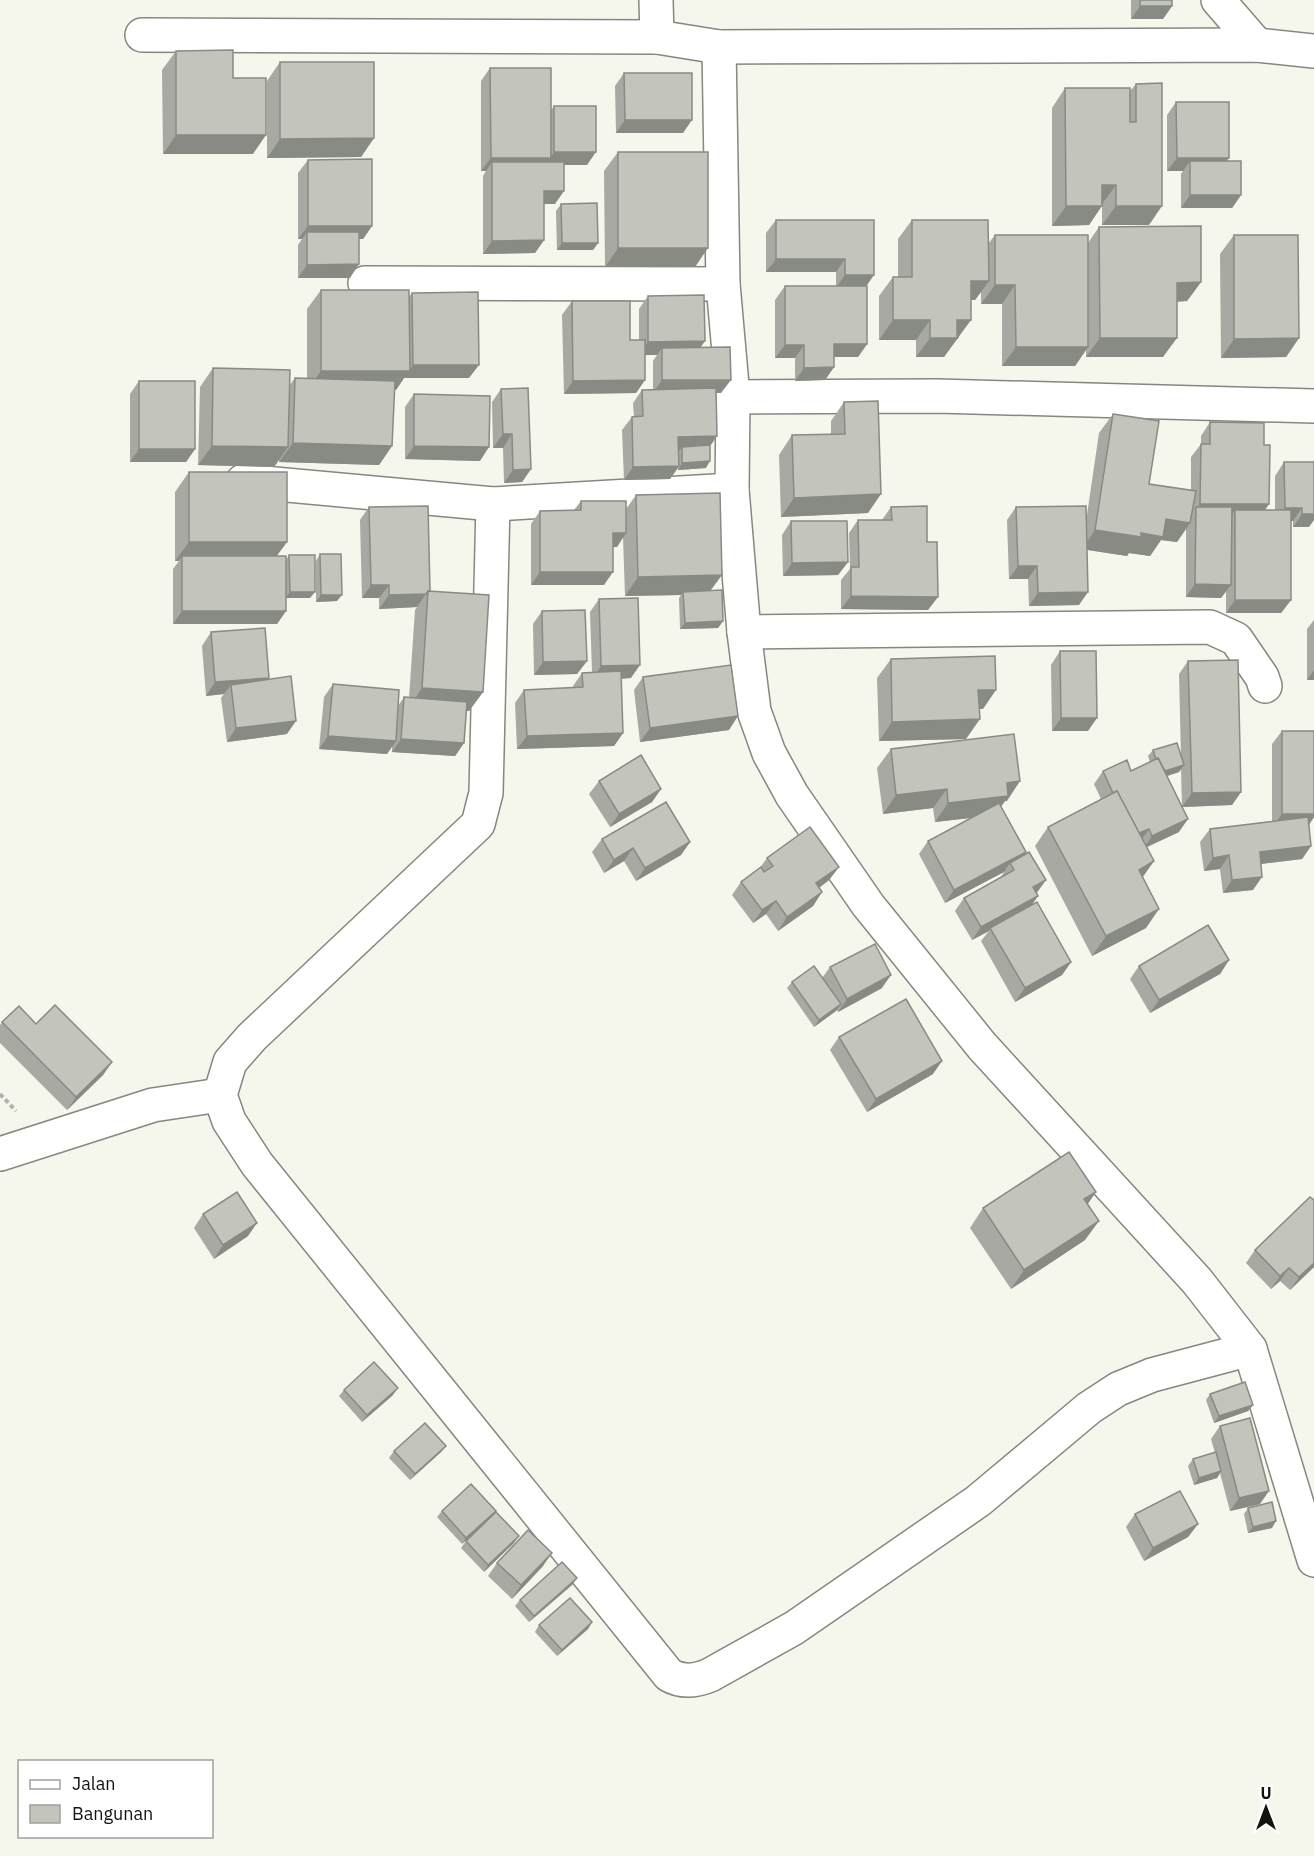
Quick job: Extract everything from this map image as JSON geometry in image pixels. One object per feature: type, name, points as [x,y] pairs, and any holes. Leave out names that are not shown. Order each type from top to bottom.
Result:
[{"type":"street","points":[[656,0],[657,37]]},
{"type":"street","points":[[1218,0],[1257,45]]},
{"type":"street","points":[[142,35],[657,37],[719,47],[1257,45],[1314,51]]},
{"type":"street","points":[[719,47],[723,284],[733,397],[732,490],[744,632],[754,711],[769,753],[792,795],[868,905],[982,1046],[1197,1281],[1250,1349],[1314,1560]]},
{"type":"street","points":[[365,283],[723,284]]},
{"type":"street","points":[[733,397],[938,396],[1314,406]]},
{"type":"street","points":[[214,478],[493,504],[732,490]]},
{"type":"street","points":[[493,504],[486,793],[478,824],[252,1037],[231,1062],[220,1095],[229,1121],[257,1164],[669,1675],[676,1680],[699,1680],[794,1628],[978,1501],[1089,1408],[1118,1389],[1152,1376],[1250,1349]]},
{"type":"street","points":[[744,632],[1210,627],[1236,639],[1262,676],[1264,686]]},
{"type":"street","points":[[0,1154],[153,1105],[220,1095]]},
{"type":"building","points":[[1140,0],[1172,0],[1172,6],[1140,6]]},
{"type":"building","points":[[233,50],[233,78],[266,78],[266,135],[176,135],[176,51]]},
{"type":"building","points":[[280,62],[374,62],[374,138],[280,139]]},
{"type":"building","points":[[490,68],[551,68],[551,158],[491,158]]},
{"type":"building","points":[[624,73],[692,73],[692,120],[625,120]]},
{"type":"building","points":[[1162,83],[1162,206],[1116,206],[1116,185],[1102,185],[1102,206],[1066,206],[1065,88],[1130,88],[1130,122],[1136,122],[1136,84]]},
{"type":"building","points":[[1176,102],[1229,102],[1229,158],[1177,158]]},
{"type":"building","points":[[554,106],[596,106],[596,152],[554,152]]},
{"type":"building","points":[[618,152],[708,152],[708,248],[618,248]]},
{"type":"building","points":[[372,159],[372,226],[308,226],[308,160]]},
{"type":"building","points":[[1190,161],[1241,161],[1241,195],[1190,195]]},
{"type":"building","points":[[492,162],[564,162],[564,191],[544,191],[544,240],[492,241]]},
{"type":"building","points":[[597,203],[598,243],[562,243],[561,204]]},
{"type":"building","points":[[776,220],[874,220],[874,275],[845,275],[845,259],[776,259]]},
{"type":"building","points":[[912,220],[988,220],[989,281],[971,281],[971,320],[957,320],[957,338],[930,338],[930,320],[893,320],[893,277],[912,277]]},
{"type":"building","points":[[1201,226],[1201,282],[1177,283],[1177,338],[1100,338],[1099,227]]},
{"type":"building","points":[[307,232],[359,232],[359,264],[307,265]]},
{"type":"building","points":[[995,235],[1088,235],[1088,347],[1016,347],[1015,285],[995,285]]},
{"type":"building","points":[[1234,235],[1298,235],[1299,338],[1234,339]]},
{"type":"building","points":[[785,286],[867,286],[867,344],[834,344],[834,367],[804,368],[804,345],[785,345]]},
{"type":"building","points":[[321,290],[409,290],[410,371],[321,371]]},
{"type":"building","points":[[478,292],[479,365],[413,365],[412,293]]},
{"type":"building","points":[[704,295],[705,341],[648,342],[648,296]]},
{"type":"building","points":[[572,301],[630,301],[630,340],[645,340],[645,380],[573,381]]},
{"type":"building","points":[[730,347],[731,380],[662,380],[662,348]]},
{"type":"building","points":[[213,368],[290,370],[288,447],[212,446]]},
{"type":"building","points":[[295,378],[395,381],[392,446],[293,443]]},
{"type":"building","points":[[139,381],[195,381],[195,449],[139,449]]},
{"type":"building","points":[[528,388],[531,469],[513,470],[512,434],[503,434],[501,389]]},
{"type":"building","points":[[716,388],[717,436],[678,437],[679,466],[633,467],[632,417],[643,416],[642,390]]},
{"type":"building","points":[[414,394],[490,396],[489,447],[414,446]]},
{"type":"building","points":[[878,401],[881,494],[794,498],[792,435],[845,434],[844,402]]},
{"type":"building","points":[[1113,414],[1159,421],[1149,484],[1196,491],[1190,523],[1166,519],[1163,537],[1141,533],[1141,537],[1095,530]]},
{"type":"building","points":[[1210,422],[1264,423],[1264,445],[1270,445],[1269,504],[1200,504],[1201,444],[1210,444]]},
{"type":"building","points":[[710,445],[710,461],[682,463],[682,447]]},
{"type":"building","points":[[1284,462],[1314,462],[1314,514],[1302,514],[1302,508],[1285,508]]},
{"type":"building","points":[[189,472],[287,472],[287,542],[189,542]]},
{"type":"building","points":[[720,493],[722,575],[638,577],[636,495]]},
{"type":"building","points":[[581,501],[626,501],[626,533],[613,533],[613,572],[540,572],[540,511],[581,510]]},
{"type":"building","points":[[428,506],[430,591],[426,594],[389,595],[389,585],[371,585],[369,507]]},
{"type":"building","points":[[927,506],[927,542],[937,542],[938,597],[851,596],[851,567],[859,567],[858,520],[892,520],[891,507]]},
{"type":"building","points":[[1086,506],[1088,592],[1038,593],[1037,566],[1018,566],[1016,507]]},
{"type":"building","points":[[1196,507],[1232,507],[1231,585],[1195,584]]},
{"type":"building","points":[[1235,510],[1291,510],[1291,600],[1235,600]]},
{"type":"building","points":[[791,521],[847,521],[848,562],[792,563]]},
{"type":"building","points":[[320,554],[341,554],[342,595],[321,595]]},
{"type":"building","points":[[289,555],[315,555],[315,592],[290,592]]},
{"type":"building","points":[[182,556],[286,556],[286,611],[182,611]]},
{"type":"building","points":[[722,590],[723,621],[685,623],[683,592]]},
{"type":"building","points":[[428,591],[489,595],[483,692],[422,688]]},
{"type":"building","points":[[638,598],[640,665],[601,666],[599,599]]},
{"type":"building","points":[[585,610],[587,661],[543,662],[542,611]]},
{"type":"building","points":[[265,628],[269,678],[215,682],[211,632]]},
{"type":"building","points":[[1060,651],[1096,651],[1097,718],[1061,718]]},
{"type":"building","points":[[995,656],[996,690],[978,690],[980,719],[892,722],[891,659]]},
{"type":"building","points":[[1238,660],[1241,792],[1192,793],[1188,661]]},
{"type":"building","points":[[731,665],[738,716],[650,728],[643,677]]},
{"type":"building","points":[[621,671],[623,733],[527,736],[524,690],[583,687],[582,673]]},
{"type":"building","points":[[291,676],[296,721],[236,728],[231,685]]},
{"type":"building","points":[[333,684],[399,690],[396,741],[328,736]]},
{"type":"building","points":[[404,697],[467,702],[464,743],[401,739]]},
{"type":"building","points":[[1282,731],[1314,731],[1314,814],[1282,814]]},
{"type":"building","points":[[1014,734],[1020,781],[1007,783],[1008,796],[948,803],[947,789],[896,795],[891,749]]},
{"type":"building","points":[[1177,743],[1184,765],[1165,771],[1158,758],[1156,759],[1153,750]]},
{"type":"building","points":[[641,755],[661,789],[619,814],[599,781]]},
{"type":"building","points":[[1158,758],[1188,819],[1152,836],[1149,829],[1139,833],[1117,791],[1113,793],[1103,771],[1127,760],[1131,771]]},
{"type":"building","points":[[1117,791],[1154,861],[1139,870],[1159,909],[1106,936],[1048,827]]},
{"type":"building","points":[[666,802],[690,842],[645,868],[633,848],[614,860],[602,839]]},
{"type":"building","points":[[999,803],[1026,852],[954,890],[928,841]]},
{"type":"building","points":[[1308,817],[1311,846],[1260,852],[1262,877],[1232,880],[1229,855],[1213,858],[1210,829]]},
{"type":"building","points":[[810,827],[839,867],[816,883],[822,892],[787,917],[776,901],[762,910],[741,882],[761,867],[764,872],[773,866],[767,858]]},
{"type":"building","points":[[1029,852],[1046,880],[1033,887],[1038,896],[981,927],[964,898],[1014,870],[1010,863]]},
{"type":"building","points":[[1037,902],[1071,962],[1025,988],[990,928]]},
{"type":"building","points":[[1208,925],[1229,960],[1159,1000],[1139,966]]},
{"type":"building","points":[[875,944],[891,975],[847,999],[830,967]]},
{"type":"building","points":[[814,966],[841,1004],[819,1020],[792,982]]},
{"type":"building","points":[[906,999],[942,1061],[876,1099],[839,1037]]},
{"type":"building","points":[[55,1005],[112,1062],[76,1097],[2,1022],[19,1006],[36,1024]]},
{"type":"building","points":[[1069,1152],[1096,1192],[1084,1199],[1099,1221],[1024,1270],[983,1208]]},
{"type":"building","points":[[237,1192],[257,1223],[223,1245],[203,1214]]},
{"type":"building","points":[[1310,1197],[1314,1200],[1314,1263],[1299,1277],[1289,1268],[1280,1276],[1255,1250]]},
{"type":"building","points":[[374,1362],[398,1388],[367,1415],[344,1390]]},
{"type":"building","points":[[1245,1382],[1253,1405],[1219,1416],[1210,1394]]},
{"type":"building","points":[[1250,1418],[1269,1491],[1239,1498],[1220,1426]]},
{"type":"building","points":[[425,1423],[446,1446],[415,1474],[394,1451]]},
{"type":"building","points":[[1216,1452],[1221,1471],[1199,1478],[1193,1459]]},
{"type":"building","points":[[471,1484],[496,1511],[466,1538],[442,1511]]},
{"type":"building","points":[[1180,1491],[1198,1524],[1153,1548],[1135,1514]]},
{"type":"building","points":[[1272,1502],[1276,1521],[1253,1527],[1248,1508]]},
{"type":"building","points":[[496,1512],[519,1536],[488,1565],[466,1541]]},
{"type":"building","points":[[528,1530],[552,1553],[521,1585],[497,1563]]},
{"type":"building","points":[[562,1562],[577,1578],[534,1616],[520,1600]]},
{"type":"building","points":[[570,1598],[592,1622],[562,1650],[539,1625]]}]
